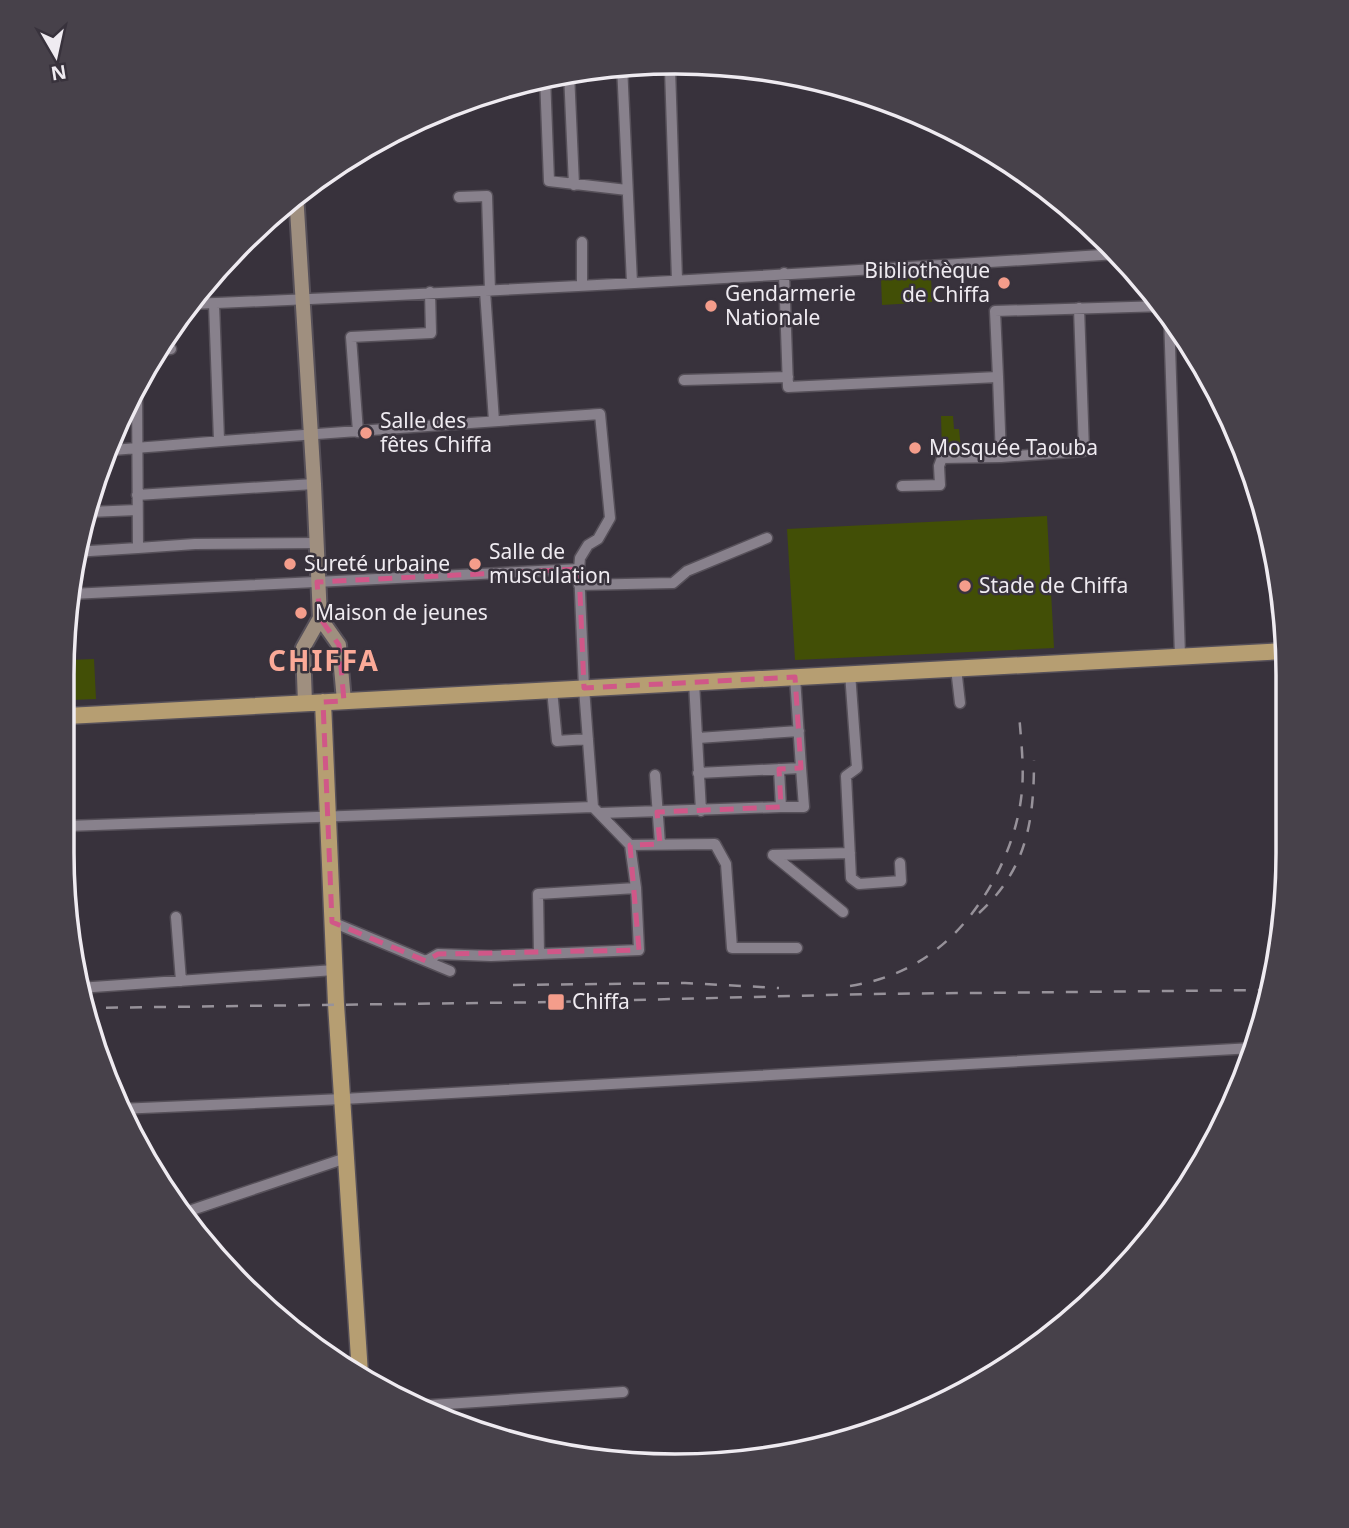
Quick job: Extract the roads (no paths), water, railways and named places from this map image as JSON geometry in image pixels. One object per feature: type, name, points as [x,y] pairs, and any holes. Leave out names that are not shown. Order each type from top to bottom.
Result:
[{"type":"main road","points":[[297,208],[320,618],[339,645],[344,701]]},
{"type":"main road","points":[[304,703],[303,648],[320,618]]},
{"type":"main road","points":[[74,716],[1275,652]]},
{"type":"main road","points":[[323,702],[334,970],[359,1365]]},
{"type":"street","points":[[670,74],[677,280]]},
{"type":"street","points":[[623,76],[632,283]]},
{"type":"street","points":[[569,83],[574,185]]},
{"type":"street","points":[[545,88],[549,181],[628,191]]},
{"type":"street","points":[[458,197],[487,196],[494,421]]},
{"type":"street","points":[[582,242],[582,286]]},
{"type":"street","points":[[202,303],[304,301],[430,292],[582,286],[1104,255]]},
{"type":"street","points":[[784,274],[788,387],[998,377]]},
{"type":"street","points":[[358,432],[351,337],[432,333],[430,292]]},
{"type":"street","points":[[214,303],[219,440]]},
{"type":"street","points":[[1001,457],[995,311],[1149,306]]},
{"type":"street","points":[[902,486],[940,485],[939,466],[942,458],[1084,451],[1079,308]]},
{"type":"street","points":[[1170,335],[1180,656]]},
{"type":"street","points":[[684,380],[788,377]]},
{"type":"street","points":[[137,406],[138,548]]},
{"type":"street","points":[[117,450],[310,433],[358,432],[600,414],[610,518],[598,539],[588,545],[580,558],[584,688],[597,810],[630,845],[636,888],[639,950],[438,954],[426,961]]},
{"type":"street","points":[[137,495],[314,484]]},
{"type":"street","points":[[96,512],[137,510]]},
{"type":"street","points":[[579,585],[673,583],[687,571],[767,538]]},
{"type":"street","points":[[86,551],[195,544],[316,543]]},
{"type":"street","points":[[79,594],[579,569]]},
{"type":"street","points":[[956,668],[960,704]]},
{"type":"street","points":[[850,673],[856,768],[846,776],[851,878],[859,884],[901,881],[900,863]]},
{"type":"street","points":[[74,829],[329,815],[597,810],[657,812],[804,807],[795,677]]},
{"type":"street","points":[[694,682],[701,811]]},
{"type":"street","points":[[552,690],[556,741],[588,739]]},
{"type":"street","points":[[698,738],[799,731]]},
{"type":"street","points":[[698,773],[801,768]]},
{"type":"street","points":[[779,769],[781,807]]},
{"type":"street","points":[[655,775],[660,844]]},
{"type":"street","points":[[630,845],[715,844],[726,864],[732,948],[797,948]]},
{"type":"street","points":[[843,912],[773,855],[850,853]]},
{"type":"street","points":[[539,954],[538,894],[636,888]]},
{"type":"street","points":[[176,917],[181,981]]},
{"type":"street","points":[[332,922],[450,971]]},
{"type":"street","points":[[89,987],[334,970]]},
{"type":"street","points":[[130,1108],[1243,1049]]},
{"type":"street","points":[[192,1210],[346,1158]]},
{"type":"street","points":[[435,1405],[623,1392]]},
{"type":"railway","points":[[850,986],[896,973],[937,949],[968,919],[993,882],[1011,840],[1021,799],[1023,778],[1019,713]]},
{"type":"railway","points":[[979,913],[1008,879],[1024,843],[1032,803],[1034,760]]},
{"type":"railway","points":[[513,985],[685,983],[779,988]]},
{"type":"railway","points":[[94,1008],[1259,990]]},
{"type":"place","name":"Bibliothèque de Chiffa","points":[[1004,283]]},
{"type":"place","name":"Gendarmerie Nationale","points":[[711,306]]},
{"type":"place","name":"Salle des fêtes Chiffa","points":[[366,433]]},
{"type":"place","name":"Mosquée Taouba","points":[[915,448]]},
{"type":"place","name":"Sureté urbaine","points":[[290,564]]},
{"type":"place","name":"Salle de musculation","points":[[475,564]]},
{"type":"place","name":"Stade de Chiffa","points":[[965,586]]},
{"type":"place","name":"Maison de jeunes","points":[[301,613]]},
{"type":"place","name":"Chiffa","points":[[556,1002]]},
{"type":"district","name":"CHIFFA","points":[[324,661]]}]
